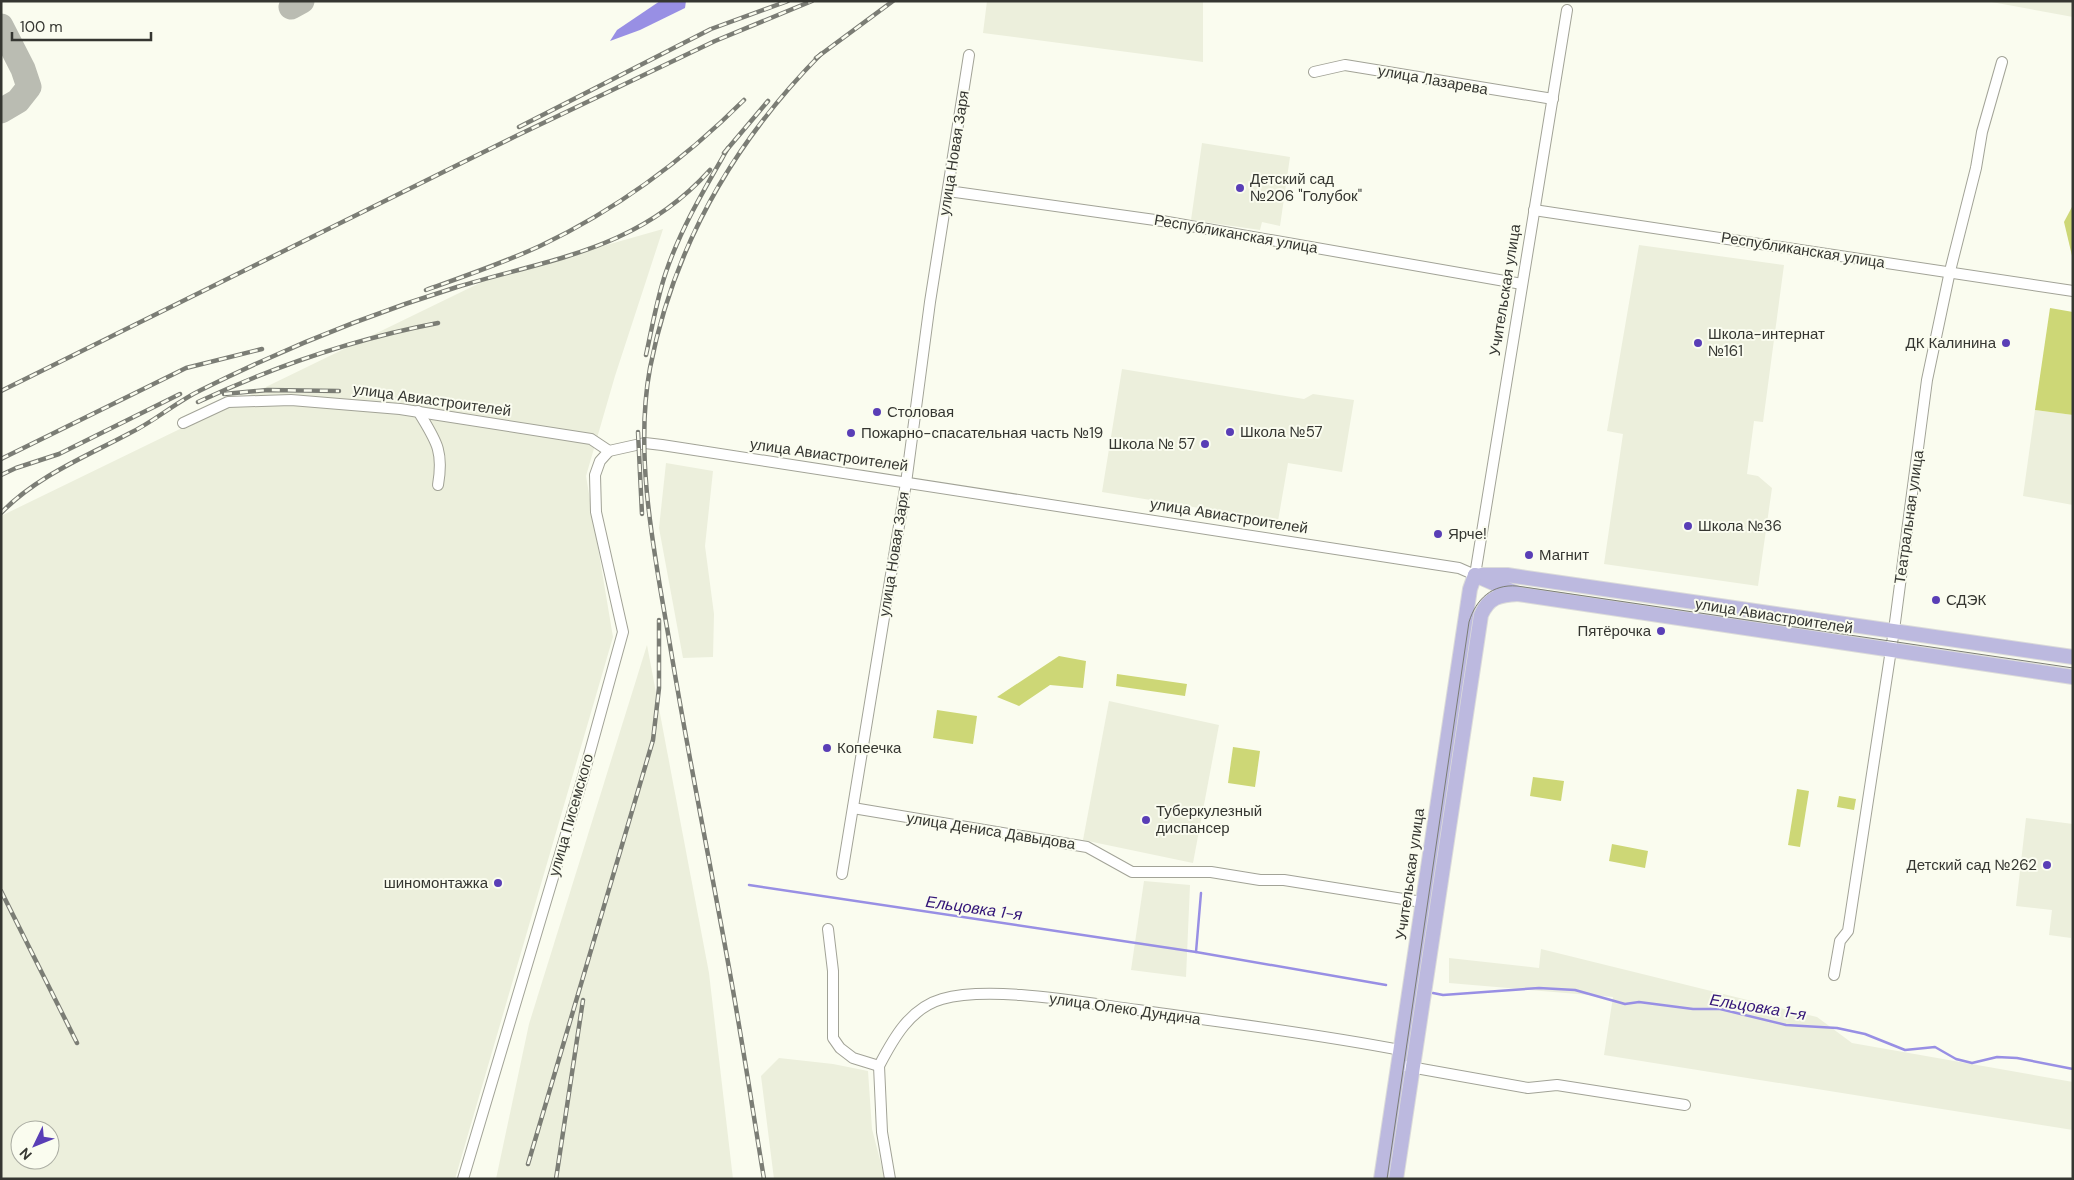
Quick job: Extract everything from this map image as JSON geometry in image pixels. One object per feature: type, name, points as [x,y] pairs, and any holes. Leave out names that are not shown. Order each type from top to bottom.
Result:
[{"type":"main road","name":"улица Авиастроителей","points":[[1475,575],[1516,577],[2073,657]]},
{"type":"main road","name":"улица Авиастроителей","points":[[1475,575],[1518,594],[2073,677]]},
{"type":"main road","name":"Учительская улица","points":[[1382,1179],[1406,1066],[1481,615],[1485,606],[1485,595],[1475,575]]},
{"type":"main road","name":"Учительская улица","points":[[1396,1179],[1406,1066],[1400,1050],[1469,599],[1475,575]]},
{"type":"main road","points":[[1485,606],[1498,595],[1518,594]]},
{"type":"street","name":"Учительская улица","points":[[1475,575],[1567,10]]},
{"type":"street","name":"улица Новая Заря","points":[[842,874],[906,483],[969,55]]},
{"type":"street","name":"Театральная улица","points":[[1834,975],[1840,941],[1848,931],[1894,630],[1927,380],[1950,271],[1976,168],[1982,132],[2002,62]]},
{"type":"street","name":"улица Лазарева","points":[[1314,72],[1345,65],[1553,99]]},
{"type":"street","name":"Республиканская улица","points":[[948,191],[1162,221],[1522,284]]},
{"type":"street","name":"Республиканская улица","points":[[1534,210],[2073,291]]},
{"type":"street","name":"улица Авиастроителей","points":[[183,423],[228,402],[291,400],[418,411],[591,439],[609,451],[645,443],[1459,568],[1475,575]]},
{"type":"street","points":[[418,411],[438,443],[442,466],[438,485]]},
{"type":"street","name":"улица Писемского","points":[[463,1179],[583,777],[623,632],[596,512],[595,475],[600,461],[609,451]]},
{"type":"street","name":"улица Дениса Давыдова","points":[[852,808],[1087,847],[1132,872],[1211,872],[1260,880],[1284,880],[1422,902]]},
{"type":"street","points":[[828,930],[833,972],[833,1038],[840,1048],[853,1058],[879,1066],[882,1132],[890,1179]]},
{"type":"street","name":"улица Олеко Дундича","points":[[879,1066],[894,1037],[915,1013],[941,999],[982,994],[1025,996],[1114,1007],[1305,1034],[1400,1050]]},
{"type":"street","points":[[1406,1066],[1528,1088],[1557,1084],[1685,1105]]},
{"type":"shaded area","points":[[660,1],[686,1],[685,8],[640,30],[610,41],[617,30]]},
{"type":"shaded area","points":[[987,1],[1203,1],[1203,62],[983,33]]},
{"type":"shaded area","points":[[1986,1],[2073,1],[2073,17]]},
{"type":"shaded area","name":"Детский сад №206 \"Голубок\"","points":[[1202,143],[1290,157],[1280,226],[1262,222],[1260,230],[1191,220]]},
{"type":"shaded area","points":[[663,229],[615,376],[586,476],[613,637],[455,1179],[1,1179],[1,516],[490,278]]},
{"type":"shaded area","name":"Школа-интернат №161","points":[[1639,245],[1784,265],[1763,422],[1754,421],[1747,474],[1758,476],[1772,488],[1758,586],[1604,564],[1623,434],[1607,431]]},
{"type":"shaded area","name":"Школа №57","points":[[1122,369],[1304,399],[1313,394],[1354,400],[1342,472],[1288,463],[1278,521],[1102,492]]},
{"type":"shaded area","points":[[2035,410],[2073,415],[2073,505],[2023,496]]},
{"type":"shaded area","points":[[666,463],[713,471],[705,546],[714,614],[713,657],[683,658],[659,528]]},
{"type":"shaded area","points":[[647,645],[709,973],[733,1179],[496,1179],[529,1024]]},
{"type":"shaded area","points":[[1109,701],[1219,725],[1193,863],[1083,840]]},
{"type":"shaded area","name":"Детский сад №262","points":[[2026,818],[2073,824],[2071,938],[2049,935],[2052,910],[2016,906]]},
{"type":"shaded area","points":[[1144,881],[1190,885],[1186,977],[1131,970]]},
{"type":"shaded area","points":[[1541,949],[1817,1017],[1852,1043],[2073,1082],[2073,1130],[1604,1055],[1613,997],[1449,983],[1449,958],[1539,968]]},
{"type":"shaded area","points":[[779,1058],[833,1064],[868,1071],[872,1129],[885,1179],[774,1179],[761,1076]]},
{"type":"green space","points":[[2073,205],[2073,260],[2064,222]]},
{"type":"green space","points":[[2050,308],[2073,312],[2073,415],[2035,410]]},
{"type":"green space","points":[[1059,656],[1086,661],[1083,688],[1050,685],[1019,706],[997,697]]},
{"type":"green space","points":[[1117,674],[1187,684],[1185,696],[1116,686]]},
{"type":"green space","points":[[937,710],[977,716],[973,744],[933,738]]},
{"type":"green space","points":[[1233,747],[1260,751],[1255,787],[1228,783]]},
{"type":"green space","points":[[1533,777],[1564,781],[1561,801],[1530,796]]},
{"type":"green space","points":[[1797,789],[1809,791],[1800,847],[1788,845]]},
{"type":"green space","points":[[1839,796],[1856,799],[1854,810],[1837,807]]},
{"type":"green space","points":[[1612,844],[1648,851],[1645,868],[1609,861]]},
{"type":"waterway","name":"Ельцовка 1-я","points":[[749,885],[1196,952]]},
{"type":"waterway","name":"Ельцовка 1-я","points":[[1201,893],[1196,952],[1386,985]]},
{"type":"waterway","name":"Ельцовка 1-я","points":[[1433,993],[1443,995],[1539,988],[1575,990],[1625,1004],[1639,1002],[1693,1009],[1720,1009],[1786,1025],[1837,1028],[1865,1034],[1905,1050],[1935,1047],[1956,1059],[1972,1063],[1997,1057],[2017,1058],[2073,1069]]},
{"type":"taxiway","points":[[291,7],[302,1]]},
{"type":"taxiway","points":[[1,26],[23,69],[29,87],[18,101],[1,111]]},
{"type":"tram line","points":[[1387,1179],[1469,622],[1476,606],[1486,595],[1493,590],[1517,586],[2073,668]]},
{"type":"railway","points":[[519,127],[711,29],[788,1]]},
{"type":"railway","points":[[1,391],[516,136],[715,41],[812,1]]},
{"type":"railway","points":[[816,58],[893,1]]},
{"type":"railway","points":[[764,1179],[724,939],[686,738],[654,550],[646,476],[645,403],[650,368],[661,323],[674,280],[691,238],[735,160],[761,123],[789,88],[821,54]]},
{"type":"railway","points":[[426,290],[540,246],[596,216],[674,163],[744,100]]},
{"type":"railway","points":[[724,153],[768,101]]},
{"type":"railway","points":[[646,355],[660,292],[672,256],[694,208],[728,148]]},
{"type":"railway","points":[[1,513],[30,488],[46,478],[139,428],[192,395],[232,375],[295,347],[392,309],[457,287],[592,248],[624,235],[654,218],[682,197],[710,170]]},
{"type":"railway","points":[[198,402],[256,377],[315,355],[376,337],[438,323]]},
{"type":"railway","points":[[1,459],[186,368],[262,349]]},
{"type":"railway","points":[[224,394],[268,390],[339,391]]},
{"type":"railway","points":[[1,475],[59,454],[180,394]]},
{"type":"railway","points":[[638,432],[642,514]]},
{"type":"railway","points":[[528,1164],[653,740],[659,688],[659,620]]},
{"type":"railway","points":[[1,891],[77,1043]]},
{"type":"railway","points":[[556,1179],[583,1000]]},
{"type":"place","name":"Детский сад №206 \"Голубок\"","points":[[1240,188]]},
{"type":"place","name":"Школа-интернат №161","points":[[1698,343]]},
{"type":"place","name":"ДК Калинина","points":[[2006,343]]},
{"type":"place","name":"Столовая","points":[[877,412]]},
{"type":"place","name":"Школа №57","points":[[1230,432]]},
{"type":"place","name":"Пожарно-спасательная часть №19","points":[[851,433]]},
{"type":"place","name":"Школа № 57","points":[[1205,444]]},
{"type":"place","name":"Школа №36","points":[[1688,526]]},
{"type":"place","name":"Ярче!","points":[[1438,534]]},
{"type":"place","name":"Магнит","points":[[1529,555]]},
{"type":"place","name":"СДЭК","points":[[1936,600]]},
{"type":"place","name":"Пятёрочка","points":[[1661,631]]},
{"type":"place","name":"Копеечка","points":[[827,748]]},
{"type":"place","name":"Туберкулезный диспансер","points":[[1146,820]]},
{"type":"place","name":"Детский сад №262","points":[[2047,865]]},
{"type":"place","name":"шиномонтажка","points":[[498,883]]}]
